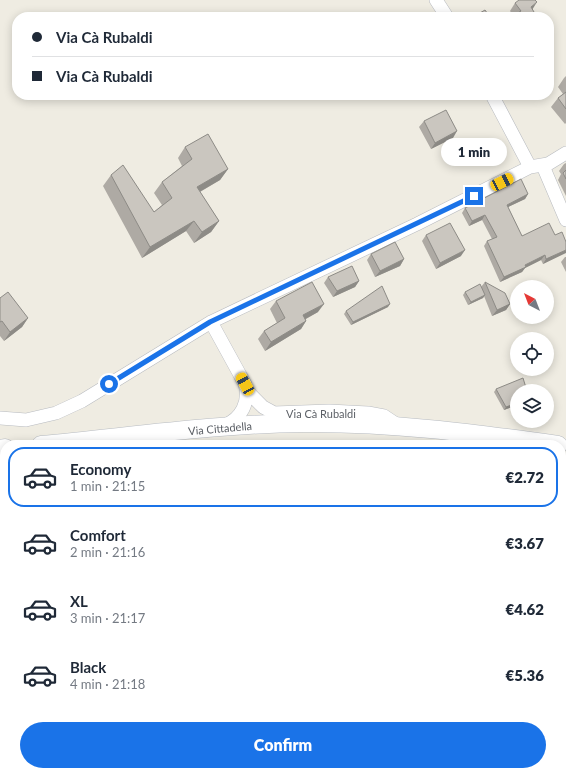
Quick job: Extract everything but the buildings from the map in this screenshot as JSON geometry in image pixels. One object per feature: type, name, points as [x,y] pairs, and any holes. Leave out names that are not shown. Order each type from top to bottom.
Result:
[{"type":"main road","name":"Via Cittadella","points":[[93,440],[218,428],[304,423],[399,426],[518,440]]},
{"type":"street","points":[[436,0],[444,12]]},
{"type":"street","points":[[495,100],[537,167],[566,220]]},
{"type":"street","points":[[0,418],[26,420],[56,413],[82,401],[210,322],[566,153]]},
{"type":"street","name":"Via Cà Rubaldi","points":[[210,322],[245,384],[247,391],[271,412],[329,411],[368,413],[384,416],[399,426]]},
{"type":"street","points":[[218,428],[233,421],[241,413],[247,391]]},
{"type":"route","points":[[109,384],[210,322],[474,196]]}]
